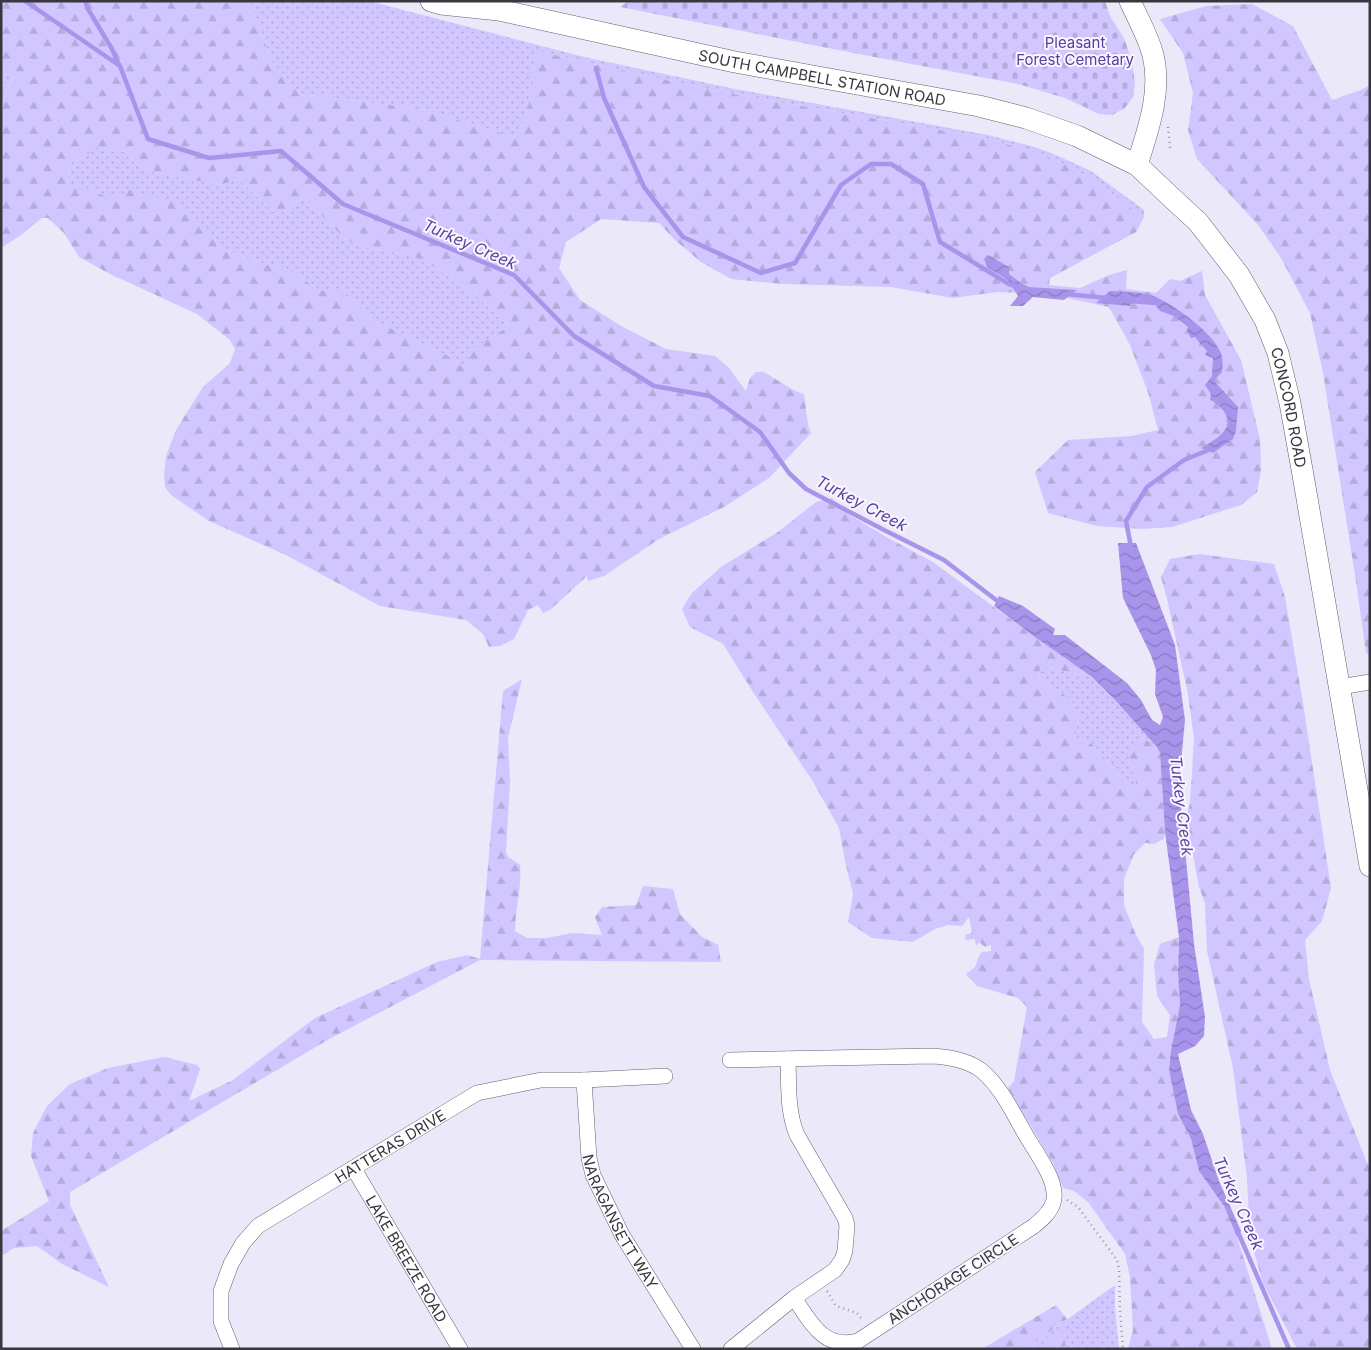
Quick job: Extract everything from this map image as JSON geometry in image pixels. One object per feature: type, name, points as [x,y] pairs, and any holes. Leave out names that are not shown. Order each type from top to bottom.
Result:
[{"type":"main road","name":"SOUTH CAMPBELL STATION ROAD","points":[[431,1],[441,4],[491,6],[735,62],[979,106],[1026,118],[1077,136],[1137,165]]},
{"type":"main road","points":[[1130,1],[1153,54],[1156,74],[1150,124],[1137,165]]},
{"type":"main road","name":"CONCORD ROAD","points":[[1137,165],[1198,222],[1239,275],[1265,320],[1278,353],[1302,466],[1370,866]]},
{"type":"street","points":[[1340,687],[1370,682]]},
{"type":"street","points":[[730,1060],[932,1056],[946,1057],[965,1062],[982,1072],[999,1090],[1044,1166],[1053,1184],[1054,1197]]},
{"type":"street","points":[[731,1349],[794,1298],[835,1270],[842,1260],[846,1245],[847,1225],[845,1218],[792,1124],[788,1059]]},
{"type":"street","name":"HATTERAS DRIVE","points":[[232,1349],[221,1321],[221,1291],[231,1264],[243,1243],[258,1226],[477,1093],[541,1080],[665,1076]]},
{"type":"street","name":"NARAGANSETT WAY","points":[[584,1080],[589,1158],[593,1175],[622,1235],[693,1349]]},
{"type":"street","name":"LAKE BREEZE ROAD","points":[[354,1169],[460,1349]]},
{"type":"street","name":"ANCHORAGE CIRCLE","points":[[794,1298],[819,1334],[825,1339],[834,1344],[850,1344],[871,1333],[1034,1226],[1047,1213],[1053,1204],[1054,1197]]},
{"type":"path","points":[[1054,1197],[1064,1198],[1078,1207],[1117,1260],[1123,1349]]},
{"type":"path","points":[[819,1281],[836,1306],[857,1313],[865,1325]]},
{"type":"green space","points":[[1,1],[247,1],[257,20],[272,62],[300,94],[422,109],[514,137],[527,115],[534,62],[541,52],[716,91],[980,137],[1030,151],[1077,171],[1103,187],[1144,217],[1136,232],[1050,278],[1049,285],[1080,288],[1109,275],[1127,270],[1126,289],[1156,293],[1170,279],[1180,281],[1202,271],[1205,295],[1241,360],[1260,439],[1261,470],[1257,492],[1241,505],[1172,527],[1142,529],[1097,526],[1048,513],[1035,472],[1068,440],[1131,436],[1158,430],[1148,392],[1130,345],[1109,307],[1049,294],[997,292],[953,298],[891,287],[783,284],[731,279],[701,262],[675,240],[659,223],[601,219],[566,242],[559,268],[580,300],[621,326],[666,349],[715,356],[728,367],[746,391],[750,378],[756,372],[764,372],[795,391],[804,394],[808,425],[811,433],[769,478],[724,507],[659,539],[604,576],[588,581],[587,576],[550,610],[543,613],[538,605],[528,610],[514,639],[500,646],[489,647],[483,634],[466,620],[380,606],[286,555],[209,521],[171,495],[165,487],[164,475],[166,456],[176,430],[203,387],[230,363],[235,349],[230,340],[197,314],[110,274],[79,257],[64,233],[48,218],[42,218],[1,248],[1,97],[15,76],[1,74]],"holes":[[[97,147],[126,152],[140,167],[166,175],[220,185],[239,179],[273,212],[284,212],[303,197],[344,238],[359,246],[410,255],[434,267],[472,292],[509,326],[485,341],[468,355],[466,369],[448,356],[371,319],[344,291],[320,291],[291,270],[265,264],[220,248],[210,232],[175,202],[130,190],[112,199],[80,186],[66,187],[71,162],[81,159]]]},
{"type":"green space","points":[[247,1],[369,1],[584,57],[735,89],[988,135],[1049,152],[1091,171],[1144,210],[1144,217],[1103,187],[1066,165],[1042,155],[980,137],[716,91],[541,52],[534,62],[527,115],[514,137],[422,109],[300,94],[272,62],[257,20]]},
{"type":"green space","name":"Pleasant Forest Cemetary","points":[[629,1],[1105,1],[1110,16],[1125,40],[1132,63],[1135,83],[1133,97],[1125,108],[1112,115],[1099,114],[1065,98],[1018,84],[620,7]]},
{"type":"green space","points":[[1252,4],[1293,26],[1332,100],[1370,85],[1370,654],[1366,653],[1323,373],[1310,313],[1281,258],[1259,226],[1197,159],[1188,130],[1193,93],[1183,53],[1160,19],[1206,6]]},
{"type":"green space","points":[[1,74],[15,75],[1,97]]},
{"type":"green space","points":[[96,147],[126,152],[140,167],[166,175],[220,185],[239,179],[273,212],[284,212],[303,197],[344,238],[359,246],[410,255],[434,267],[472,292],[509,326],[485,341],[466,369],[448,356],[371,319],[344,291],[320,291],[291,270],[265,264],[220,248],[210,232],[112,199],[80,186],[66,188],[71,162],[81,159]]},
{"type":"green space","points":[[832,498],[848,514],[933,562],[1092,677],[1049,668],[1040,668],[1039,678],[1057,689],[1074,705],[1078,717],[1075,737],[1092,744],[1118,774],[1135,788],[1136,781],[1129,762],[1133,743],[1143,738],[1157,747],[1160,753],[1164,839],[1154,844],[1145,843],[1134,854],[1124,879],[1124,905],[1144,949],[1142,1022],[1154,1039],[1167,1037],[1170,1015],[1157,996],[1154,964],[1160,944],[1179,937],[1178,973],[1180,1005],[1169,1070],[1178,1114],[1191,1139],[1199,1171],[1224,1206],[1237,1237],[1272,1349],[1128,1349],[1133,1330],[1130,1277],[1125,1254],[1088,1202],[1074,1191],[1063,1188],[1053,1163],[1008,1088],[1014,1081],[1027,1007],[1018,998],[977,986],[966,974],[975,967],[982,952],[991,951],[991,945],[985,947],[979,942],[976,946],[975,939],[966,940],[965,935],[972,933],[969,917],[962,926],[948,925],[935,929],[913,942],[872,938],[848,922],[853,894],[839,828],[812,780],[723,644],[690,627],[682,609],[691,594],[721,567],[778,532],[816,502]]},
{"type":"green space","points":[[1199,554],[1274,564],[1285,597],[1331,888],[1322,921],[1305,940],[1309,979],[1330,1070],[1370,1170],[1370,1349],[1297,1349],[1263,1283],[1250,1238],[1247,1178],[1233,1068],[1207,951],[1205,903],[1199,887],[1186,818],[1190,803],[1194,739],[1188,694],[1161,577],[1170,559]]},
{"type":"green space","points":[[1040,668],[1049,668],[1092,677],[1157,747],[1143,738],[1129,762],[1136,781],[1135,788],[1118,774],[1092,744],[1075,737],[1078,719],[1074,705],[1057,689],[1039,678]]},
{"type":"green space","points":[[522,679],[508,738],[510,782],[506,852],[508,857],[520,865],[515,931],[527,938],[547,938],[572,933],[602,935],[595,917],[602,907],[636,905],[643,886],[673,889],[680,914],[702,937],[718,945],[721,962],[480,960],[331,1038],[70,1192],[70,1205],[109,1287],[62,1264],[37,1246],[14,1248],[1,1256],[1,1231],[49,1201],[31,1156],[33,1133],[47,1106],[70,1084],[108,1068],[164,1057],[197,1065],[200,1069],[189,1101],[233,1080],[315,1018],[437,962],[467,955],[480,959],[503,691]]},
{"type":"green space","points":[[1115,1285],[1119,1349],[1066,1349],[1064,1332],[1047,1338],[1047,1349],[1026,1349]]},
{"type":"green space","points":[[1056,1305],[1067,1319],[1026,1349],[982,1349]]},
{"type":"green space","points":[[1064,1331],[1066,1349],[1047,1349],[1047,1338]]},
{"type":"water","points":[[988,255],[1009,267],[1009,274],[1029,287],[1077,290],[1064,300],[1033,297],[1023,306],[1010,306],[1018,296],[1008,280],[987,267],[984,259]]},
{"type":"water","points":[[1110,291],[1139,293],[1156,297],[1183,313],[1217,345],[1221,353],[1222,372],[1215,382],[1238,407],[1236,431],[1233,439],[1213,453],[1201,448],[1225,430],[1227,419],[1221,407],[1210,400],[1211,394],[1205,385],[1212,376],[1213,358],[1205,355],[1207,351],[1195,337],[1191,338],[1187,331],[1188,327],[1174,316],[1160,311],[1156,305],[1147,301],[1136,299],[1130,306],[1096,303]]},
{"type":"water","points":[[1118,543],[1136,543],[1175,645],[1185,720],[1179,784],[1194,944],[1205,1017],[1204,1036],[1195,1046],[1178,1054],[1191,1110],[1203,1134],[1219,1181],[1241,1231],[1237,1237],[1224,1206],[1199,1171],[1191,1139],[1178,1114],[1169,1070],[1180,1005],[1178,973],[1179,937],[1165,832],[1160,753],[1157,747],[1115,700],[1092,677],[994,606],[999,596],[1023,606],[1055,629],[1053,635],[1065,635],[1127,683],[1141,700],[1152,720],[1160,725],[1163,717],[1155,694],[1156,670],[1151,655],[1123,598]]},
{"type":"waterway","name":"Turkey Creek","points":[[25,1],[120,66],[148,139],[209,158],[281,151],[343,204],[514,275],[574,336],[654,386],[710,396],[760,432],[789,473],[806,489],[944,560],[1000,603]]},
{"type":"waterway","points":[[85,1],[119,65]]},
{"type":"waterway","points":[[596,68],[604,98],[644,187],[683,237],[761,273],[795,263],[841,185],[871,164],[891,164],[923,184],[940,242],[1015,286]]},
{"type":"waterway","points":[[1065,294],[1107,298]]},
{"type":"waterway","points":[[1129,301],[1157,303]]},
{"type":"waterway","points":[[1131,547],[1126,521],[1147,487],[1184,460],[1211,449]]},
{"type":"waterway","name":"Turkey Creek","points":[[1237,1230],[1289,1349]]}]
